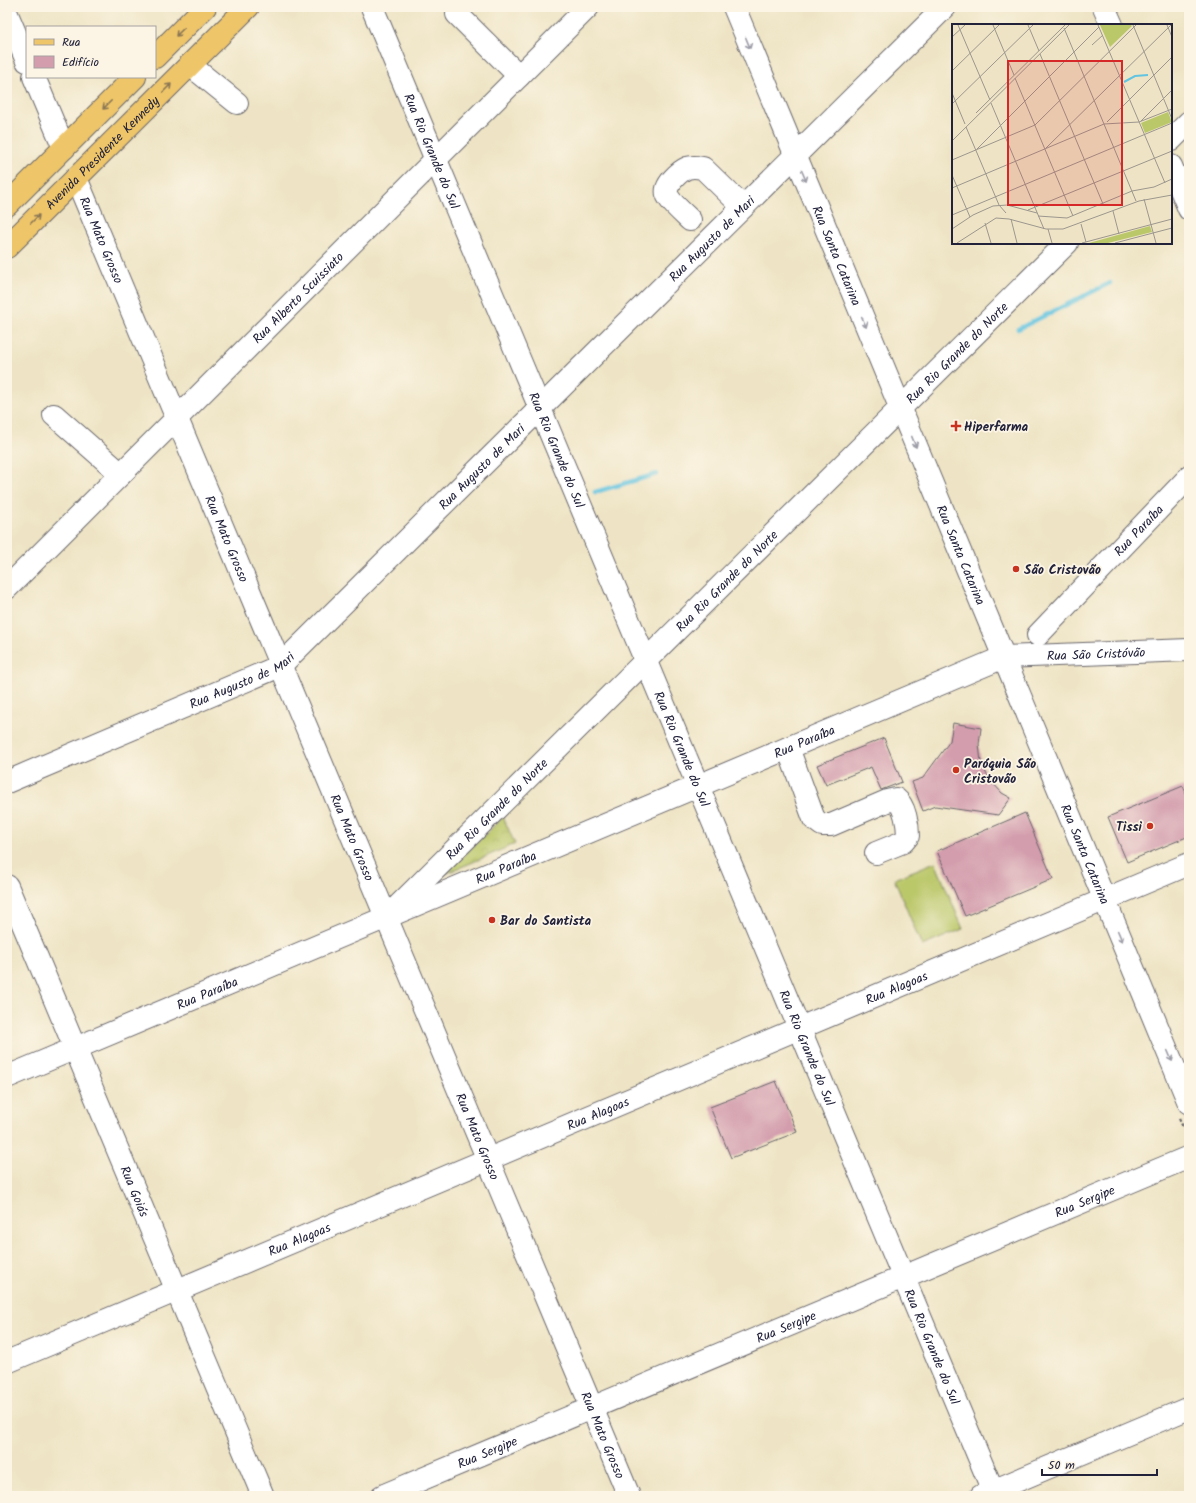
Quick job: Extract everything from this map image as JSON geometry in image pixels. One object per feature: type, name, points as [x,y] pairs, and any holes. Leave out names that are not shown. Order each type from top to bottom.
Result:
[{"type":"main road","points":[[156,56],[205,7]]},
{"type":"main road","name":"Avenida Presidente Kennedy","points":[[7,246],[248,7]]},
{"type":"main road","points":[[7,205],[134,78]]},
{"type":"street","name":"Rua Rio Grande do Sul","points":[[372,7],[904,1277],[987,1493]]},
{"type":"street","name":"Rua Alberto Scuissiato","points":[[7,588],[588,7]]},
{"type":"street","name":"Rua Santa Catarina","points":[[734,7],[1189,1103]]},
{"type":"street","name":"Rua Augusto de Mari","points":[[7,782],[280,666],[945,7]]},
{"type":"street","points":[[1104,7],[1112,24]]},
{"type":"street","points":[[7,14],[26,59]]},
{"type":"street","points":[[457,14],[519,76]]},
{"type":"street","points":[[190,65],[237,103]]},
{"type":"street","points":[[34,78],[64,148]]},
{"type":"street","points":[[1172,139],[1189,122]]},
{"type":"street","points":[[690,220],[667,196],[666,190],[669,183],[685,168],[703,168],[743,207]]},
{"type":"street","points":[[1172,168],[1189,209]]},
{"type":"street","name":"Rua Mato Grosso","points":[[76,178],[629,1496]]},
{"type":"street","name":"Rua Rio Grande do Norte","points":[[386,917],[1066,244]]},
{"type":"street","points":[[54,415],[121,474]]},
{"type":"street","name":"Rua Paraíba","points":[[1038,635],[1189,478]]},
{"type":"street","name":"Rua São Cristóvão","points":[[1004,658],[1189,650]]},
{"type":"street","name":"Rua Paraíba","points":[[7,1077],[1004,658]]},
{"type":"street","points":[[788,748],[814,819],[822,825],[831,825],[887,801],[896,799],[900,803],[908,829],[908,836],[903,842],[876,853]]},
{"type":"street","name":"Rua Alagoas","points":[[7,1362],[1189,864]]},
{"type":"street","name":"Rua Goiás","points":[[7,886],[263,1496]]},
{"type":"street","name":"Rua Sergipe","points":[[382,1496],[1189,1157]]},
{"type":"street","points":[[987,1493],[1189,1408]]},
{"type":"green space","points":[[503,817],[515,844],[445,874]]},
{"type":"green space","points":[[935,862],[963,929],[922,946],[894,879]]},
{"type":"building","name":"Paróquia São Cristovão","points":[[953,723],[981,728],[979,744],[981,763],[989,779],[1002,793],[1011,798],[998,815],[935,806],[923,811],[912,782],[923,778],[950,741]]},
{"type":"building","points":[[884,738],[902,782],[881,790],[871,767],[826,785],[817,765]]},
{"type":"building","name":"Tissi","points":[[1183,786],[1189,800],[1189,836],[1127,862],[1108,817]]},
{"type":"building","points":[[1025,813],[1053,879],[965,916],[937,851]]},
{"type":"building","points":[[776,1081],[797,1132],[731,1158],[710,1107]]},
{"type":"waterway","points":[[1018,329],[1110,283]]},
{"type":"waterway","points":[[595,492],[657,474]]},
{"type":"place","name":"Hiperfarma","points":[[956,426]]},
{"type":"place","name":"São Cristovão","points":[[1016,569]]},
{"type":"place","name":"Paróquia São Cristovão","points":[[956,770]]},
{"type":"place","name":"Tissi","points":[[1150,826]]},
{"type":"place","name":"Bar do Santista","points":[[492,920]]}]
